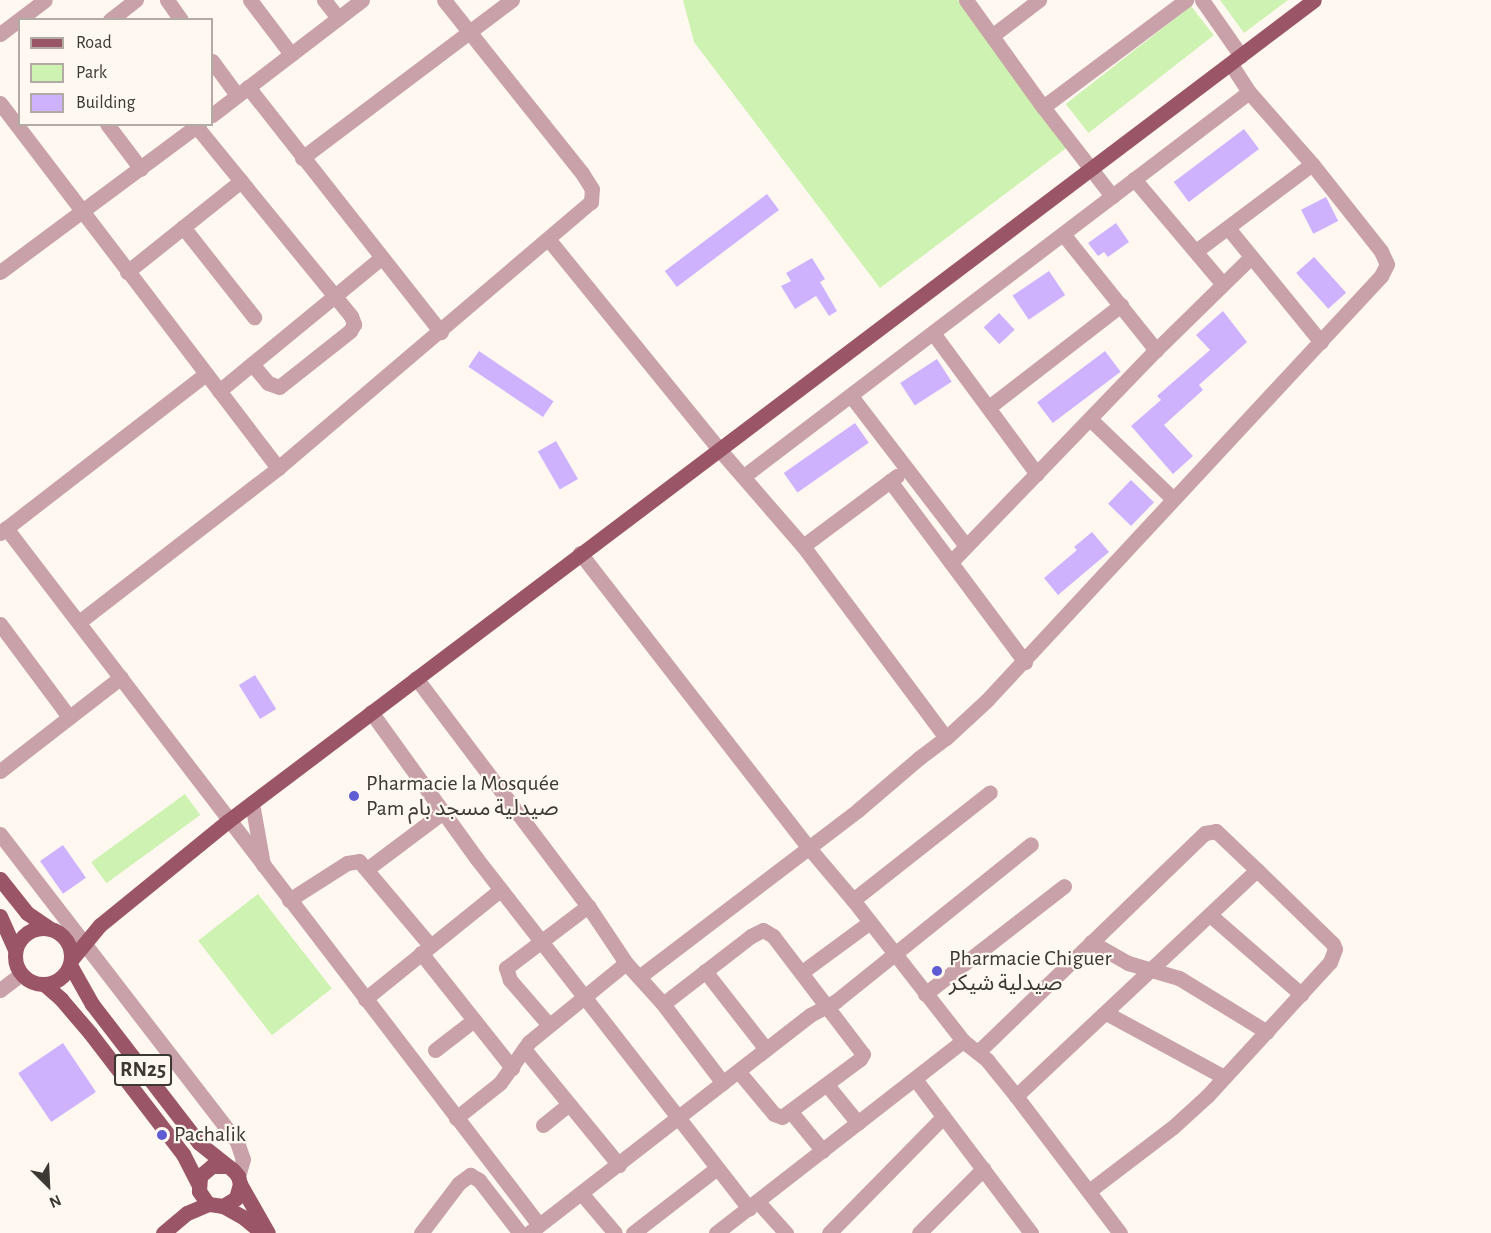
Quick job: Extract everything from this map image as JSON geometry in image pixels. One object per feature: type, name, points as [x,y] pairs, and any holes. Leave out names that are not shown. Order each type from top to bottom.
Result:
[{"type":"main road","points":[[21,974],[14,958],[15,950],[18,941],[31,930],[68,935],[100,925],[228,821],[370,712],[1314,0]]},
{"type":"main road","points":[[0,879],[27,913],[68,935]]},
{"type":"main road","points":[[0,916],[15,950]]},
{"type":"main road","points":[[44,984],[62,976],[70,963],[68,935]]},
{"type":"main road","name":"RN25","points":[[68,935],[71,951],[70,963],[92,1004],[199,1143],[235,1175],[268,1233]]},
{"type":"main road","name":"RN25","points":[[21,974],[28,980],[44,984],[84,1024],[183,1154],[207,1196]]},
{"type":"main road","points":[[163,1233],[207,1196],[236,1198],[235,1175],[212,1166],[205,1170],[207,1196]]},
{"type":"main road","points":[[207,1196],[243,1217],[263,1233]]},
{"type":"street","points":[[25,18],[45,0]]},
{"type":"street","points":[[113,18],[136,0]]},
{"type":"street","points":[[166,0],[180,18]]},
{"type":"street","points":[[250,0],[291,54]]},
{"type":"street","points":[[324,0],[338,18]]},
{"type":"street","points":[[213,114],[362,0]]},
{"type":"street","points":[[79,622],[278,468],[587,208],[593,195],[592,189],[444,0]]},
{"type":"street","points":[[302,158],[512,0]]},
{"type":"street","points":[[966,0],[1043,107],[1112,196]]},
{"type":"street","points":[[993,35],[1039,0]]},
{"type":"street","points":[[1043,107],[1186,0]]},
{"type":"street","points":[[639,977],[809,848],[946,738],[1025,662],[1173,499],[1382,276],[1387,264],[1381,251],[1312,164],[1249,92],[1236,60],[1202,0]]},
{"type":"street","points":[[0,34],[18,22]]},
{"type":"street","points":[[213,62],[302,158],[441,332]]},
{"type":"street","points":[[744,476],[1249,92]]},
{"type":"street","points":[[0,103],[82,214],[278,468]]},
{"type":"street","points":[[109,126],[141,169]]},
{"type":"street","points":[[0,272],[82,214],[192,127],[241,181],[353,321],[350,331],[279,387],[268,384],[252,364]]},
{"type":"street","points":[[1196,251],[1312,164]]},
{"type":"street","points":[[1134,179],[1222,283]]},
{"type":"street","points":[[127,272],[241,181]]},
{"type":"street","points":[[183,228],[254,317]]},
{"type":"street","points":[[1228,228],[1321,342]]},
{"type":"street","points":[[1063,234],[1156,350]]},
{"type":"street","points":[[549,240],[718,448],[803,546],[946,738]]},
{"type":"street","points":[[951,562],[1156,350],[1251,257]]},
{"type":"street","points":[[219,391],[381,258]]},
{"type":"street","points":[[989,407],[1121,305]]},
{"type":"street","points":[[933,333],[1037,474]]},
{"type":"street","points":[[206,375],[3,530],[121,677],[228,821],[456,1118],[534,1229],[810,1015],[828,1006],[895,955],[1031,844]]},
{"type":"street","points":[[851,396],[966,546]]},
{"type":"street","points":[[1090,418],[1173,499]]},
{"type":"street","points":[[803,546],[906,468]]},
{"type":"street","points":[[890,481],[1025,662]]},
{"type":"street","points":[[580,553],[809,848],[853,900],[963,1041],[978,1052],[1016,1096],[1120,1233]]},
{"type":"street","points":[[0,624],[69,717]]},
{"type":"street","points":[[0,771],[121,677]]},
{"type":"street","points":[[416,678],[588,906],[626,963],[663,1004],[723,1083]]},
{"type":"street","points":[[370,712],[501,890],[677,1118],[717,1168],[786,1233]]},
{"type":"street","points":[[853,900],[990,792]]},
{"type":"street","points":[[252,803],[263,865]]},
{"type":"street","points":[[367,869],[443,812]]},
{"type":"street","points":[[978,1052],[1205,833],[1216,831],[1333,944],[1334,956],[1224,1077],[1173,1127],[1089,1191]]},
{"type":"street","points":[[0,834],[68,935],[237,1142],[243,1159],[235,1175]]},
{"type":"street","points":[[289,900],[347,863],[359,861],[425,949],[474,1020],[512,1068]]},
{"type":"street","points":[[1016,1096],[1257,870]]},
{"type":"street","points":[[925,994],[1064,886]]},
{"type":"street","points":[[364,999],[501,890]]},
{"type":"street","points":[[549,1025],[506,971],[509,964],[588,906]]},
{"type":"street","points":[[1210,915],[1301,994]]},
{"type":"street","points":[[802,972],[870,922]]},
{"type":"street","points":[[663,1004],[750,936],[763,930],[773,936],[863,1054],[860,1059],[791,1112],[778,1117],[738,1071]]},
{"type":"street","points":[[1091,942],[1128,963],[1179,978],[1267,1032]]},
{"type":"street","points":[[456,1118],[500,1083],[524,1049],[549,1025],[626,963]]},
{"type":"street","points":[[705,971],[766,1049]]},
{"type":"street","points":[[0,990],[21,974]]},
{"type":"street","points":[[1106,1013],[1224,1077]]},
{"type":"street","points":[[435,1050],[474,1020]]},
{"type":"street","points":[[716,1233],[963,1041]]},
{"type":"street","points":[[524,1049],[619,1165]]},
{"type":"street","points":[[915,1079],[1031,1233]]},
{"type":"street","points":[[827,1085],[858,1123]]},
{"type":"street","points":[[543,1125],[569,1104]]},
{"type":"street","points":[[791,1112],[823,1151]]},
{"type":"street","points":[[829,1233],[943,1117]]},
{"type":"street","points":[[633,1233],[717,1168]]},
{"type":"street","points":[[919,1233],[983,1169]]},
{"type":"street","points":[[421,1233],[459,1183],[470,1175],[479,1180],[520,1233]]},
{"type":"street","points":[[581,1193],[615,1233]]},
{"type":"green space","points":[[683,0],[958,0],[1069,146],[880,288],[694,42]]},
{"type":"green space","points":[[1220,0],[1288,0],[1244,33]]},
{"type":"green space","points":[[1191,6],[1214,35],[1088,133],[1066,104]]},
{"type":"green space","points":[[185,794],[200,815],[106,883],[91,862]]},
{"type":"green space","points":[[258,894],[332,989],[272,1035],[198,941]]},
{"type":"building","points":[[1244,129],[1259,149],[1189,202],[1174,182]]},
{"type":"building","points":[[767,194],[779,210],[677,287],[665,271]]},
{"type":"building","points":[[1326,197],[1338,221],[1313,234],[1301,210]]},
{"type":"building","points":[[1116,223],[1129,242],[1108,257],[1104,252],[1098,256],[1088,243]]},
{"type":"building","points":[[1314,257],[1346,293],[1328,309],[1296,273]]},
{"type":"building","points":[[812,258],[825,279],[820,282],[837,311],[829,316],[816,296],[795,309],[781,286],[791,281],[786,273]]},
{"type":"building","points":[[1049,271],[1065,295],[1029,320],[1013,296]]},
{"type":"building","points":[[1223,311],[1247,342],[1199,385],[1203,390],[1164,425],[1193,456],[1173,474],[1131,426],[1161,400],[1157,396],[1210,350],[1196,335]]},
{"type":"building","points":[[999,313],[1015,330],[999,344],[984,327]]},
{"type":"building","points":[[479,351],[554,401],[543,417],[468,367]]},
{"type":"building","points":[[1105,351],[1121,372],[1053,423],[1037,402]]},
{"type":"building","points":[[937,359],[952,382],[915,406],[900,383]]},
{"type":"building","points":[[855,423],[869,443],[797,493],[784,473]]},
{"type":"building","points":[[556,441],[578,479],[560,490],[538,452]]},
{"type":"building","points":[[1131,480],[1154,502],[1131,526],[1108,504]]},
{"type":"building","points":[[1092,532],[1109,552],[1058,595],[1044,578],[1077,550],[1074,547]]},
{"type":"building","points":[[255,675],[276,709],[260,719],[239,685]]},
{"type":"building","points":[[63,845],[86,878],[63,894],[40,861]]},
{"type":"building","points":[[63,1043],[96,1092],[51,1122],[18,1073]]},
{"type":"place","name":"Pharmacie la Mosquée Pam صيدلية مسجد بام","points":[[354,796]]},
{"type":"place","name":"Pharmacie Chiguer صيدلية شيكر","points":[[937,971]]},
{"type":"place","name":"Pachalik","points":[[162,1135]]}]
